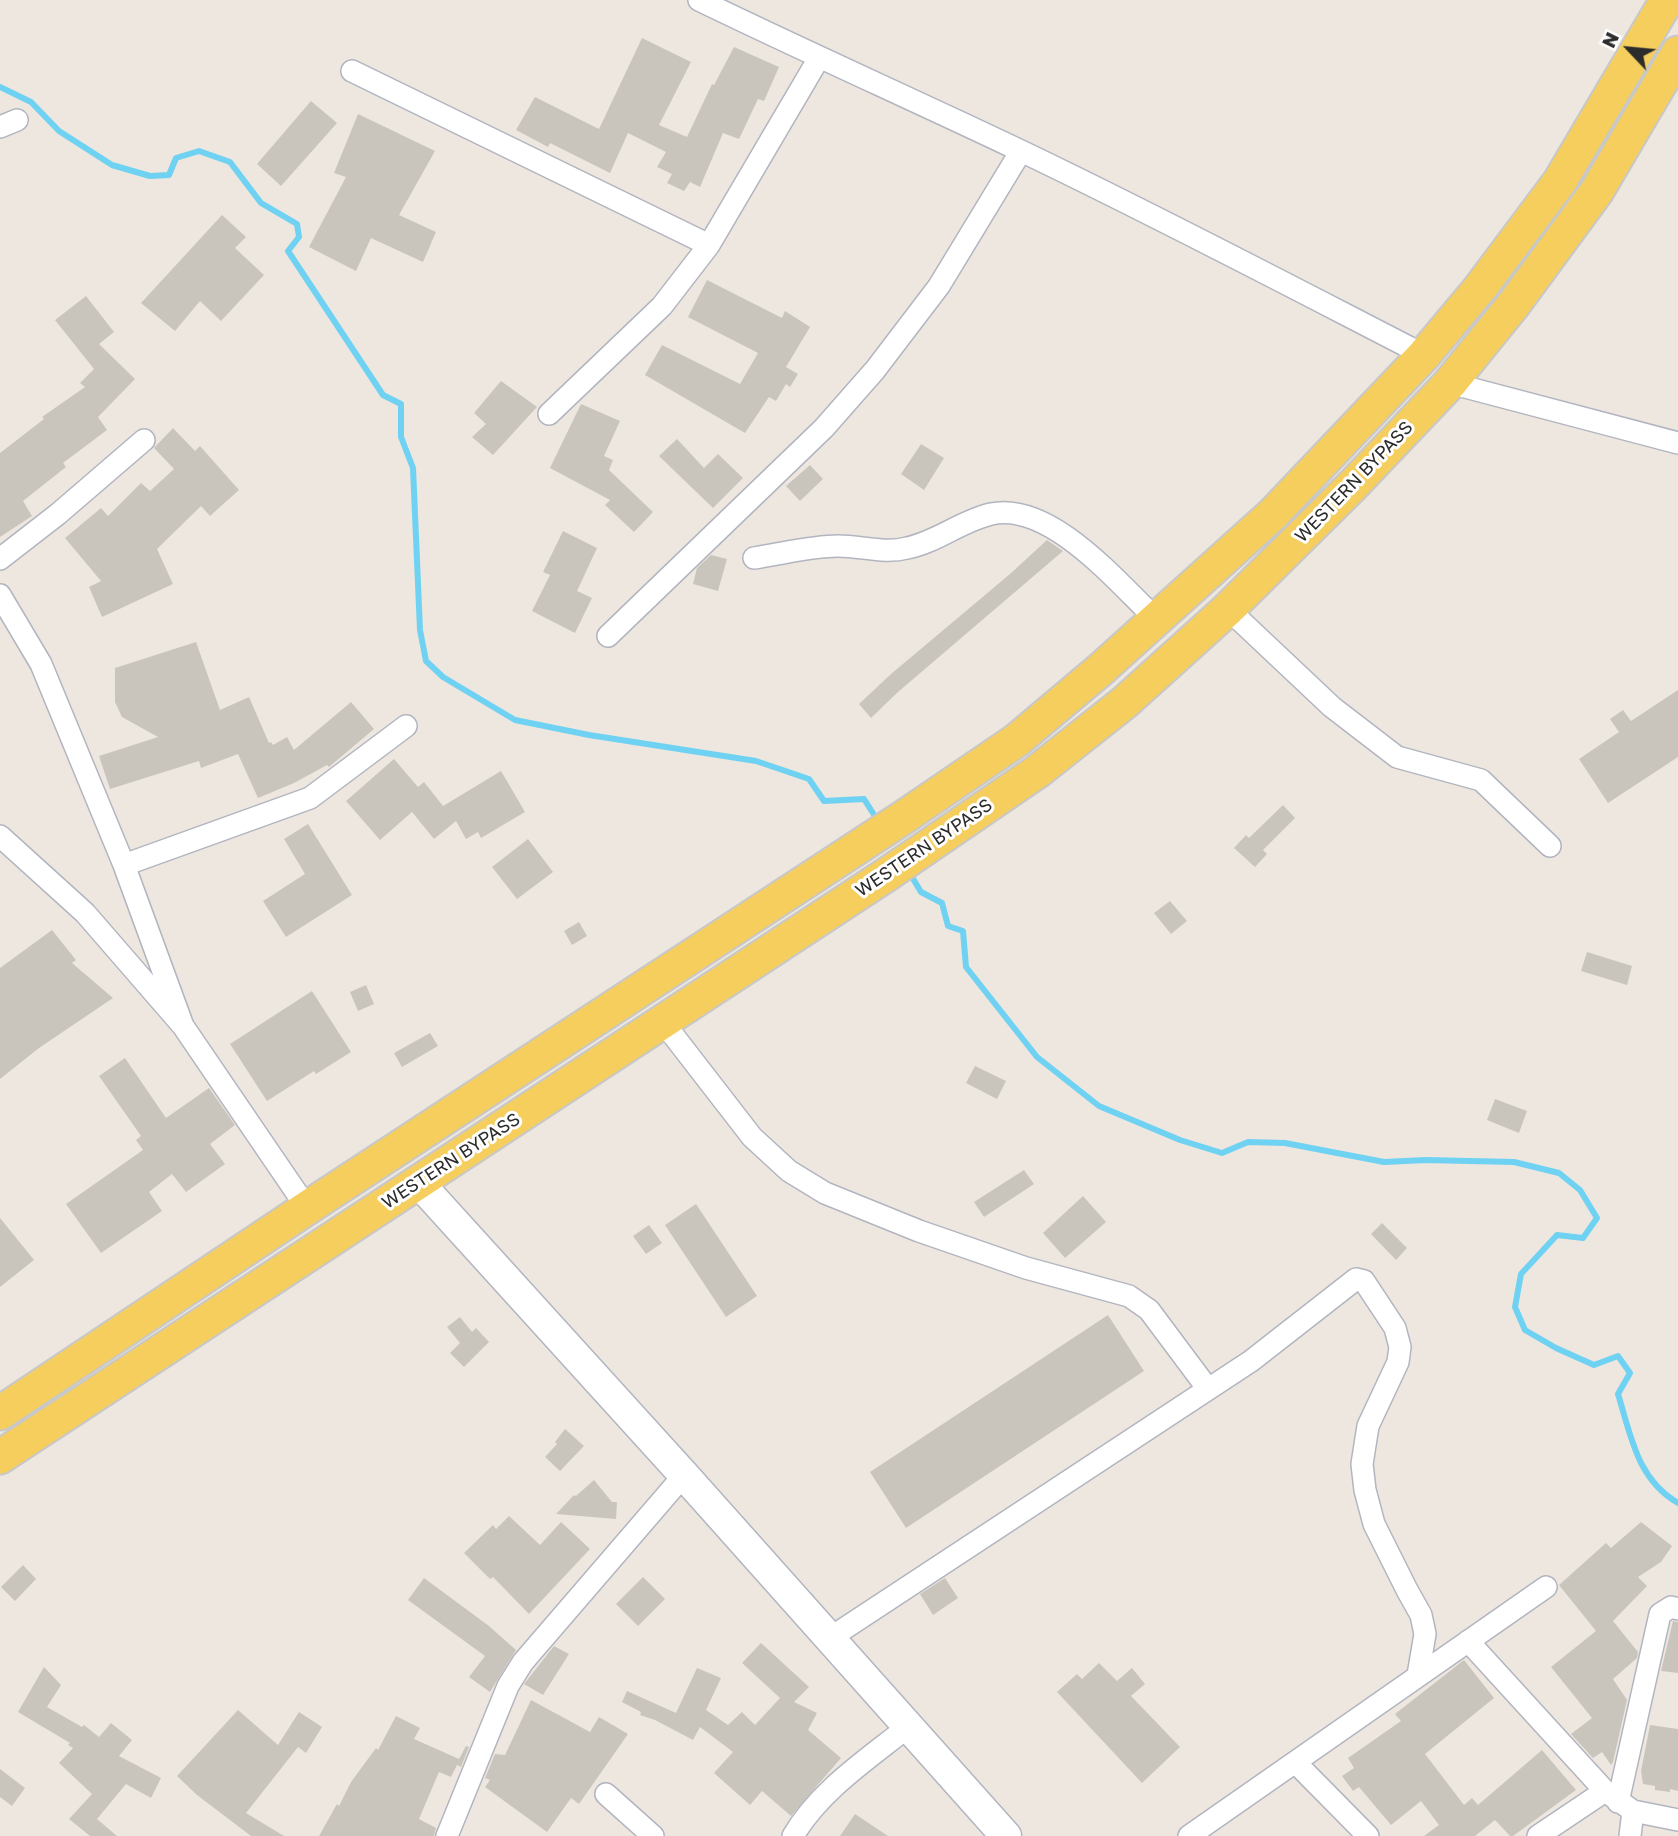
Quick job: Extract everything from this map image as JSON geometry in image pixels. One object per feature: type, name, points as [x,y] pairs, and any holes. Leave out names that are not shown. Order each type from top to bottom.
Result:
[{"type":"main road","name":"WESTERN BYPASS","points":[[0,1413],[1017,740],[1188,593],[1273,514],[1424,355],[1480,288],[1560,181],[1667,0]]},
{"type":"main road","name":"WESTERN BYPASS","points":[[0,1457],[886,875],[1038,771],[1125,702],[1228,609],[1353,485],[1450,383],[1514,304],[1597,191],[1678,53]]},
{"type":"street","points":[[699,0],[1021,151],[1424,355]]},
{"type":"street","points":[[549,414],[662,306],[709,245],[819,58]]},
{"type":"street","points":[[352,71],[709,245]]},
{"type":"street","points":[[608,636],[824,428],[875,370],[939,286],[1021,151]]},
{"type":"street","points":[[1450,383],[1678,443]]},
{"type":"street","points":[[0,559],[58,514],[144,440]]},
{"type":"street","points":[[754,558],[839,546],[881,551],[906,549],[929,542],[993,513],[1015,514],[1043,522],[1070,538],[1156,619]]},
{"type":"street","points":[[0,595],[41,664],[124,865],[183,1026]]},
{"type":"street","points":[[1228,609],[1332,708],[1397,757],[1481,780],[1550,846]]},
{"type":"street","points":[[124,865],[310,798],[406,726]]},
{"type":"street","points":[[0,836],[85,913],[183,1026],[307,1208]]},
{"type":"street","points":[[663,1021],[752,1137],[789,1171],[825,1193],[919,1231],[1027,1268],[1129,1296],[1149,1310],[1208,1389]]},
{"type":"street","points":[[418,1182],[1006,1836]]},
{"type":"street","points":[[830,1638],[1251,1361],[1356,1279],[1364,1281],[1368,1286],[1395,1328],[1400,1347],[1398,1362],[1368,1426],[1362,1464],[1365,1490],[1374,1524],[1421,1615],[1425,1634],[1418,1675]]},
{"type":"street","points":[[447,1836],[508,1686],[523,1662],[684,1475]]},
{"type":"street","points":[[1189,1836],[1546,1587]]},
{"type":"street","points":[[1619,1802],[1660,1614],[1671,1608],[1678,1609]]},
{"type":"street","points":[[1468,1641],[1619,1802],[1630,1836]]},
{"type":"street","points":[[793,1836],[837,1783],[909,1726]]},
{"type":"street","points":[[1295,1762],[1368,1836]]},
{"type":"street","points":[[606,1794],[653,1836]]},
{"type":"street","points":[[1538,1836],[1619,1802],[1678,1820]]},
{"type":"building","points":[[642,38],[691,62],[659,125],[687,137],[712,84],[714,85],[734,47],[779,67],[764,101],[758,99],[739,139],[723,133],[700,187],[690,182],[684,191],[667,183],[672,174],[657,167],[666,152],[628,133],[610,173],[550,143],[548,147],[516,130],[535,97],[599,129]]},
{"type":"building","points":[[311,101],[337,123],[281,186],[257,164]]},
{"type":"building","points":[[358,114],[435,151],[399,215],[436,232],[423,262],[371,238],[356,271],[309,247],[346,177],[334,173]]},
{"type":"building","points":[[222,215],[246,237],[235,248],[264,275],[221,321],[200,301],[175,331],[141,303]]},
{"type":"building","points":[[707,280],[782,318],[785,311],[810,327],[786,367],[798,374],[790,387],[786,384],[776,401],[769,397],[745,433],[645,375],[662,345],[740,384],[758,353],[688,317]]},
{"type":"building","points":[[86,296],[114,332],[99,344],[135,379],[98,417],[107,430],[63,463],[66,467],[23,501],[32,516],[0,537],[0,453],[44,419],[42,417],[85,387],[80,383],[94,369],[55,320]]},
{"type":"building","points":[[501,381],[537,407],[493,455],[472,437],[486,424],[474,413]]},
{"type":"building","points":[[581,404],[620,421],[604,456],[613,460],[609,470],[653,512],[634,532],[605,505],[610,500],[550,468]]},
{"type":"building","points":[[173,428],[195,451],[200,446],[239,490],[210,516],[201,506],[157,549],[173,584],[102,617],[89,587],[101,581],[65,538],[101,508],[108,516],[141,483],[150,491],[174,469],[154,448]]},
{"type":"building","points":[[677,439],[704,468],[718,454],[743,478],[713,508],[659,456]]},
{"type":"building","points":[[921,444],[944,458],[924,490],[901,474]]},
{"type":"building","points":[[810,465],[823,479],[800,501],[786,486]]},
{"type":"building","points":[[563,531],[597,548],[577,591],[592,598],[575,633],[532,611],[550,575],[543,572]]},
{"type":"building","points":[[1047,540],[1063,551],[871,718],[859,704]]},
{"type":"building","points":[[711,555],[727,559],[718,591],[693,584],[697,568]]},
{"type":"building","points":[[196,642],[220,710],[249,697],[269,743],[273,745],[287,737],[294,750],[351,702],[374,729],[329,767],[327,765],[258,798],[238,754],[201,768],[199,761],[110,789],[99,756],[158,737],[122,717],[115,702],[115,668]]},
{"type":"building","points":[[1678,690],[1678,757],[1608,803],[1579,759],[1619,732],[1610,719],[1623,710],[1631,721]]},
{"type":"building","points":[[394,759],[418,787],[424,782],[443,806],[501,771],[525,812],[481,838],[478,832],[466,839],[456,821],[434,839],[412,812],[380,840],[346,801]]},
{"type":"building","points":[[1283,805],[1295,818],[1263,850],[1267,854],[1255,867],[1234,848],[1246,835],[1249,838]]},
{"type":"building","points":[[308,824],[352,895],[286,937],[263,901],[305,874],[284,839]]},
{"type":"building","points":[[528,839],[553,872],[517,899],[492,867]]},
{"type":"building","points":[[1170,901],[1187,921],[1171,934],[1154,913]]},
{"type":"building","points":[[579,922],[587,936],[572,945],[564,931]]},
{"type":"building","points":[[52,930],[76,960],[72,963],[113,998],[39,1048],[0,1079],[0,968]]},
{"type":"building","points":[[1587,952],[1632,966],[1627,985],[1581,971]]},
{"type":"building","points":[[366,985],[374,1004],[358,1011],[350,992]]},
{"type":"building","points":[[312,991],[351,1052],[316,1074],[314,1071],[267,1101],[230,1044]]},
{"type":"building","points":[[430,1033],[438,1046],[402,1067],[394,1053]]},
{"type":"building","points":[[125,1058],[166,1118],[209,1088],[235,1125],[210,1144],[225,1164],[186,1192],[172,1174],[149,1192],[162,1211],[101,1253],[66,1204],[143,1150],[136,1140],[141,1136],[99,1076]]},
{"type":"building","points":[[975,1066],[1006,1081],[997,1099],[966,1083]]},
{"type":"building","points":[[1495,1099],[1527,1111],[1519,1133],[1487,1120]]},
{"type":"building","points":[[1024,1170],[1034,1184],[984,1217],[974,1202]]},
{"type":"building","points":[[1083,1196],[1106,1222],[1065,1258],[1043,1233]]},
{"type":"building","points":[[696,1204],[757,1296],[726,1317],[665,1225]]},
{"type":"building","points":[[0,1218],[34,1260],[0,1287]]},
{"type":"building","points":[[1382,1223],[1407,1248],[1396,1260],[1371,1234]]},
{"type":"building","points":[[649,1225],[662,1243],[646,1254],[633,1236]]},
{"type":"building","points":[[1108,1315],[1144,1371],[906,1528],[870,1472]]},
{"type":"building","points":[[460,1317],[472,1332],[476,1328],[489,1342],[464,1367],[450,1353],[460,1343],[447,1327]]},
{"type":"building","points":[[565,1429],[584,1446],[560,1471],[545,1457],[557,1444],[555,1442]]},
{"type":"building","points":[[594,1480],[612,1502],[617,1502],[616,1519],[556,1514],[574,1495]]},
{"type":"building","points":[[509,1516],[540,1545],[561,1522],[590,1549],[529,1614],[493,1577],[490,1579],[464,1553],[493,1525],[496,1529]]},
{"type":"building","points":[[1641,1522],[1672,1546],[1661,1562],[1638,1577],[1647,1586],[1613,1621],[1638,1652],[1637,1658],[1613,1679],[1627,1700],[1611,1765],[1602,1752],[1593,1758],[1571,1734],[1592,1718],[1551,1667],[1596,1631],[1559,1585],[1606,1543],[1611,1548]]},
{"type":"building","points":[[23,1565],[36,1579],[15,1601],[1,1587]]},
{"type":"building","points":[[643,1577],[665,1599],[638,1626],[616,1604]]},
{"type":"building","points":[[424,1578],[489,1626],[516,1650],[490,1692],[469,1677],[485,1656],[408,1600]]},
{"type":"building","points":[[945,1578],[958,1598],[933,1615],[920,1594]]},
{"type":"building","points":[[1673,1621],[1678,1622],[1678,1673],[1661,1671]]},
{"type":"building","points":[[761,1643],[809,1687],[794,1702],[817,1713],[808,1730],[841,1758],[791,1816],[762,1791],[750,1805],[714,1773],[733,1752],[700,1727],[693,1740],[640,1715],[641,1712],[622,1702],[627,1691],[676,1713],[697,1668],[721,1678],[706,1710],[728,1725],[742,1712],[755,1725],[780,1698],[742,1663]]},
{"type":"building","points":[[554,1646],[569,1654],[543,1695],[524,1684]]},
{"type":"building","points":[[1464,1660],[1494,1698],[1425,1754],[1464,1805],[1472,1798],[1478,1805],[1542,1750],[1576,1790],[1513,1836],[1495,1820],[1475,1836],[1424,1836],[1439,1825],[1421,1801],[1391,1825],[1359,1787],[1353,1791],[1342,1776],[1354,1768],[1348,1758],[1401,1721],[1395,1714]]},
{"type":"building","points":[[1099,1663],[1117,1681],[1132,1668],[1145,1684],[1131,1696],[1180,1747],[1142,1783],[1057,1692],[1077,1674],[1082,1679]]},
{"type":"building","points":[[44,1667],[61,1685],[47,1707],[82,1727],[84,1725],[99,1737],[111,1723],[132,1740],[119,1756],[161,1778],[151,1798],[126,1784],[97,1819],[117,1836],[90,1836],[69,1819],[92,1794],[59,1763],[73,1748],[68,1745],[70,1743],[18,1712]]},
{"type":"building","points":[[531,1700],[590,1732],[599,1717],[628,1734],[579,1804],[571,1798],[547,1832],[485,1787],[490,1780],[485,1778],[495,1754],[505,1755]]},
{"type":"building","points":[[238,1710],[278,1745],[299,1712],[322,1727],[306,1753],[298,1747],[246,1813],[284,1836],[251,1836],[197,1795],[177,1776]]},
{"type":"building","points":[[396,1716],[420,1728],[414,1739],[459,1759],[466,1746],[469,1747],[461,1767],[457,1765],[451,1777],[439,1772],[419,1819],[436,1828],[434,1836],[319,1836],[351,1782],[376,1748],[378,1750]]},
{"type":"building","points":[[1650,1725],[1678,1729],[1678,1791],[1655,1790],[1655,1786],[1643,1784],[1641,1771]]},
{"type":"building","points":[[0,1769],[25,1788],[12,1806],[0,1797]]},
{"type":"building","points":[[855,1814],[888,1836],[840,1836]]},
{"type":"waterway","points":[[0,87],[31,102],[59,131],[112,165],[150,176],[169,175],[176,158],[199,151],[230,162],[261,203],[297,224],[299,237],[288,251],[383,395],[401,404],[401,437],[413,468],[420,630],[426,661],[443,677],[515,720],[589,735],[756,761],[809,779],[824,801],[864,799],[878,821]]},
{"type":"waterway","points":[[909,872],[921,892],[942,903],[948,926],[963,931],[966,967],[1037,1057],[1099,1106],[1180,1140],[1222,1153],[1248,1142],[1285,1143],[1384,1162],[1514,1162],[1559,1173],[1580,1190],[1597,1218],[1583,1238],[1557,1235],[1521,1274],[1515,1307],[1525,1330],[1556,1348],[1594,1365],[1618,1356],[1630,1373],[1618,1394],[1632,1441],[1653,1482],[1678,1503]]}]
